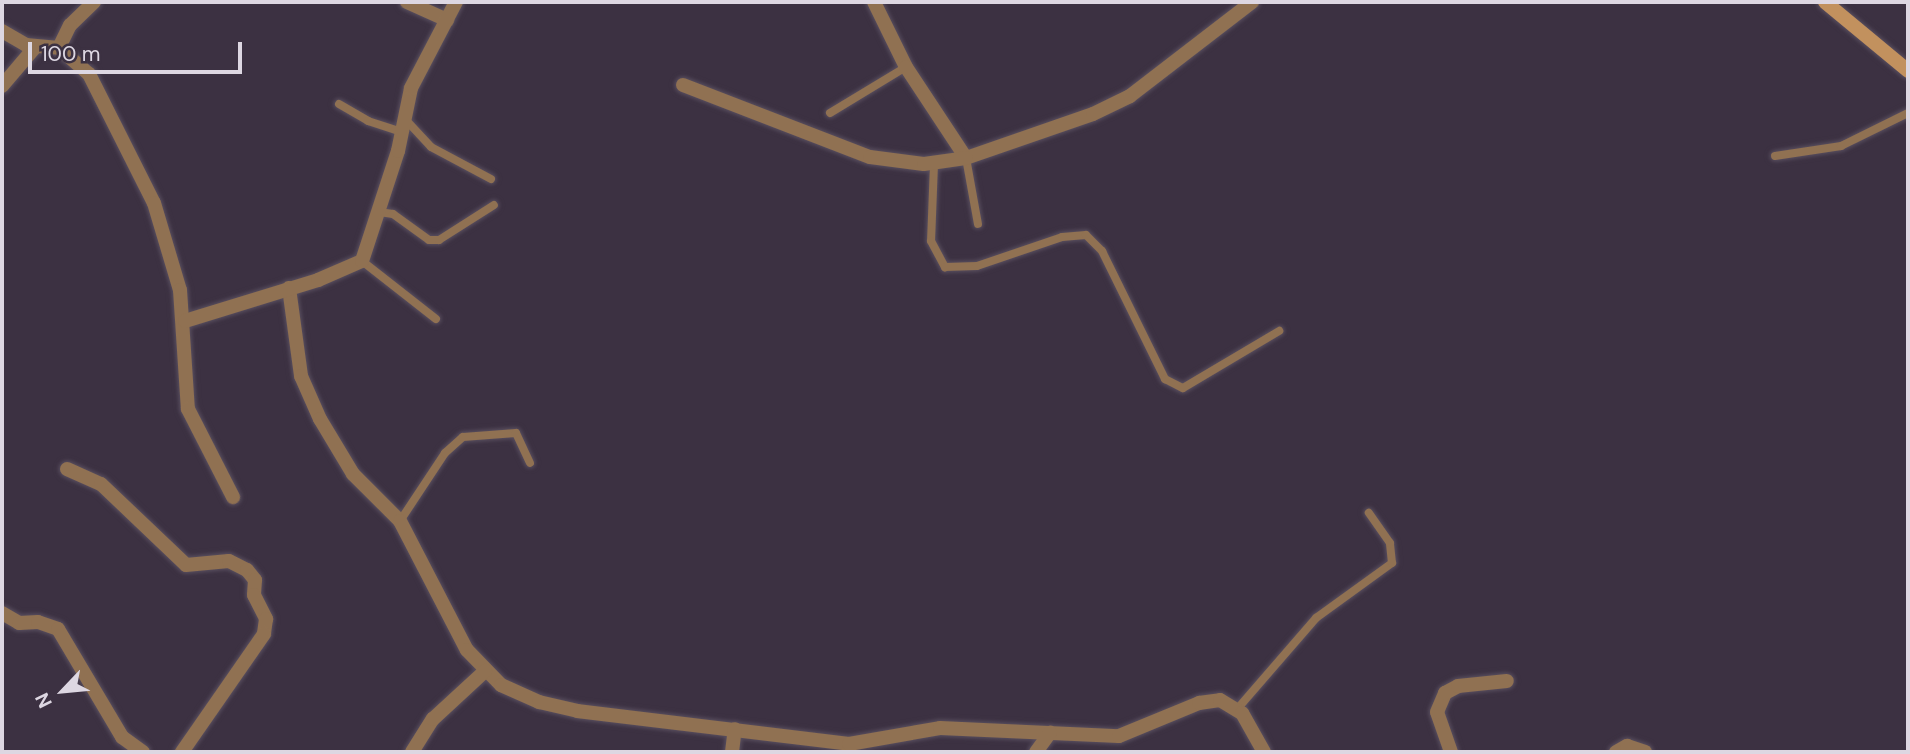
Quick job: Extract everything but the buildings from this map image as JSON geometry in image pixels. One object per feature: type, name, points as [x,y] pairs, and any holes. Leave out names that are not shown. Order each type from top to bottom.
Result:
[{"type":"main road","points":[[1825,2],[1908,71]]},
{"type":"street","points":[[59,48],[70,25],[94,2]]},
{"type":"street","points":[[407,2],[447,20]]},
{"type":"street","points":[[185,321],[289,288],[362,261],[379,212],[411,88],[456,2]]},
{"type":"street","points":[[874,2],[906,67],[966,158]]},
{"type":"street","points":[[683,85],[851,151],[934,164],[966,158],[1121,101],[1197,48],[1252,2]]},
{"type":"street","points":[[2,32],[16,41],[59,48],[89,74],[137,166],[166,239],[185,321],[188,409],[233,496]]},
{"type":"street","points":[[2,86],[36,46]]},
{"type":"street","points":[[289,288],[301,376],[316,410],[353,474],[400,521],[437,599],[485,671],[501,685],[539,702],[849,744],[940,728],[1119,736],[1199,703],[1220,700],[1237,708],[1264,752]]},
{"type":"street","points":[[66,469],[101,484],[186,565],[229,561],[247,570],[255,580],[254,595],[266,619],[264,634],[182,752]]},
{"type":"street","points":[[2,613],[19,624],[38,622],[58,629],[122,737],[143,752]]},
{"type":"street","points":[[412,752],[433,719],[485,671]]},
{"type":"street","points":[[1451,752],[1437,712],[1445,693],[1458,686],[1507,681]]},
{"type":"street","points":[[732,752],[735,729]]},
{"type":"street","points":[[1036,752],[1050,733]]},
{"type":"street","points":[[1616,752],[1627,747],[1645,752]]},
{"type":"lane","points":[[830,113],[906,67]]},
{"type":"lane","points":[[339,104],[368,121],[403,125],[431,148],[491,179]]},
{"type":"lane","points":[[1775,156],[1840,146],[1908,113]]},
{"type":"lane","points":[[966,158],[978,225]]},
{"type":"lane","points":[[934,164],[932,241],[945,267],[977,266],[1062,237],[1086,235],[1102,251],[1165,379],[1183,388],[1279,331]]},
{"type":"lane","points":[[379,212],[393,214],[429,240],[439,240],[494,205]]},
{"type":"lane","points":[[362,261],[436,319]]},
{"type":"lane","points":[[400,521],[445,453],[463,438],[516,433],[530,463]]},
{"type":"lane","points":[[1237,708],[1287,655],[1307,626],[1392,563],[1390,543],[1369,513]]}]
